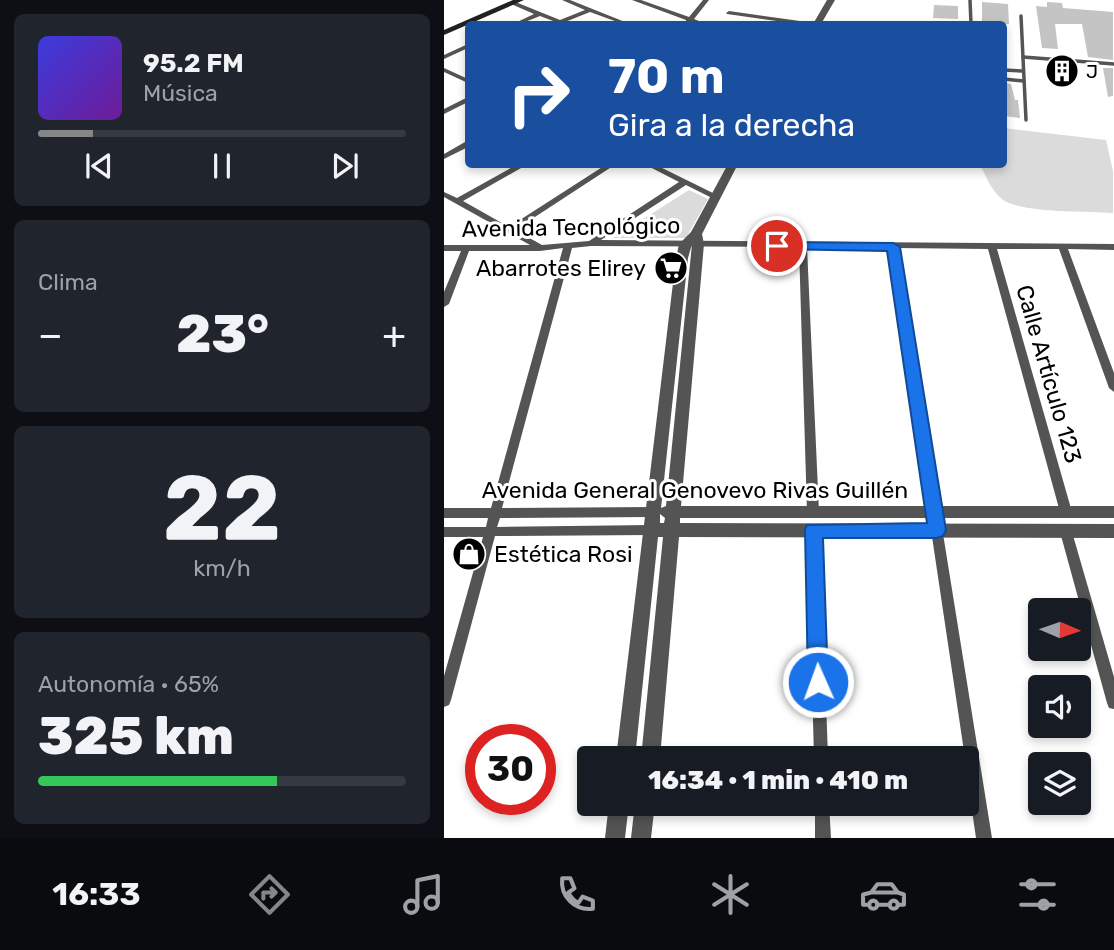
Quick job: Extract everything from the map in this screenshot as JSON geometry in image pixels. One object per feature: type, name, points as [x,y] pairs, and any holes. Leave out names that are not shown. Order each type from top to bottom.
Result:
[{"type":"main road","points":[[444,27],[513,1]]},
{"type":"main road","points":[[470,21],[513,1]]},
{"type":"main road","points":[[444,33],[465,23]]},
{"type":"street","points":[[565,0],[619,21]]},
{"type":"street","points":[[635,0],[694,21]]},
{"type":"street","points":[[691,20],[706,0]]},
{"type":"street","points":[[819,21],[831,0]]},
{"type":"street","points":[[513,1],[557,21]]},
{"type":"street","points":[[566,21],[590,10]]},
{"type":"street","points":[[729,13],[785,21]]},
{"type":"street","points":[[523,21],[539,14]]},
{"type":"street","points":[[444,57],[465,47]]},
{"type":"street","points":[[444,111],[465,100]]},
{"type":"street","points":[[444,157],[465,146]]},
{"type":"street","points":[[457,201],[518,168]]},
{"type":"street","points":[[509,230],[607,168]]},
{"type":"street","points":[[655,168],[715,196]]},
{"type":"street","points":[[668,174],[672,168]]},
{"type":"street","points":[[626,746],[668,364],[693,241],[731,168]]},
{"type":"street","points":[[591,243],[685,182]]},
{"type":"street","points":[[444,194],[540,248]]},
{"type":"street","points":[[650,746],[688,363],[693,241]]},
{"type":"street","name":"Avenida Tecnológico","points":[[444,248],[540,248],[591,243],[693,241],[803,246],[1114,247]]},
{"type":"street","points":[[444,700],[568,246]]},
{"type":"street","points":[[803,246],[813,512]]},
{"type":"street","points":[[893,247],[984,838]]},
{"type":"street","name":"Calle Artículo 123","points":[[992,247],[1066,512]]},
{"type":"street","points":[[444,304],[466,248]]},
{"type":"street","points":[[1063,248],[1114,388]]},
{"type":"street","points":[[668,364],[688,363]]},
{"type":"street","name":"Avenida General Genovevo Rivas Guillén","points":[[444,513],[1114,512]]},
{"type":"street","points":[[814,530],[821,746]]},
{"type":"street","points":[[1066,531],[1114,703]]},
{"type":"street","name":"Avenida General Genovevo Rivas Guillén","points":[[444,532],[1114,531]]},
{"type":"street","points":[[615,838],[618,816]]},
{"type":"street","points":[[641,838],[644,816]]},
{"type":"street","points":[[822,816],[823,838]]},
{"type":"lane","points":[[970,0],[971,21]]},
{"type":"lane","points":[[1021,16],[1026,120]]},
{"type":"lane","points":[[1023,57],[1114,64]]},
{"type":"lane","points":[[1007,69],[1023,71]]},
{"type":"lane","points":[[1007,79],[1024,81]]},
{"type":"shaded area","points":[[1007,128],[1106,140],[1113,171],[1113,213],[1020,206],[1004,200],[992,187],[982,168],[1007,168]]},
{"type":"shaded area","points":[[689,190],[708,199],[686,238],[613,238]]},
{"type":"building","points":[[982,2],[1008,4],[1009,24],[1007,21],[982,21]]},
{"type":"building","points":[[1047,2],[1062,3],[1063,8],[1113,12],[1113,60],[1088,57],[1082,24],[1055,24],[1058,49],[1042,48],[1036,6],[1047,7]]},
{"type":"building","points":[[934,5],[958,6],[958,19],[933,18]]},
{"type":"building","name":"J","points":[[1053,64],[1069,65],[1072,81],[1055,80]]},
{"type":"building","points":[[1103,68],[1113,68],[1113,96],[1108,97]]},
{"type":"building","points":[[1007,83],[1011,84],[1015,100],[1018,100],[1020,118],[1007,116]]},
{"type":"place","name":"J","points":[[1062,71]]},
{"type":"place","name":"Abarrotes Elirey","points":[[671,268]]},
{"type":"place","name":"Estética Rosi","points":[[469,554]]},
{"type":"route","points":[[777,246],[893,247],[937,530],[814,530],[818,682]]}]
